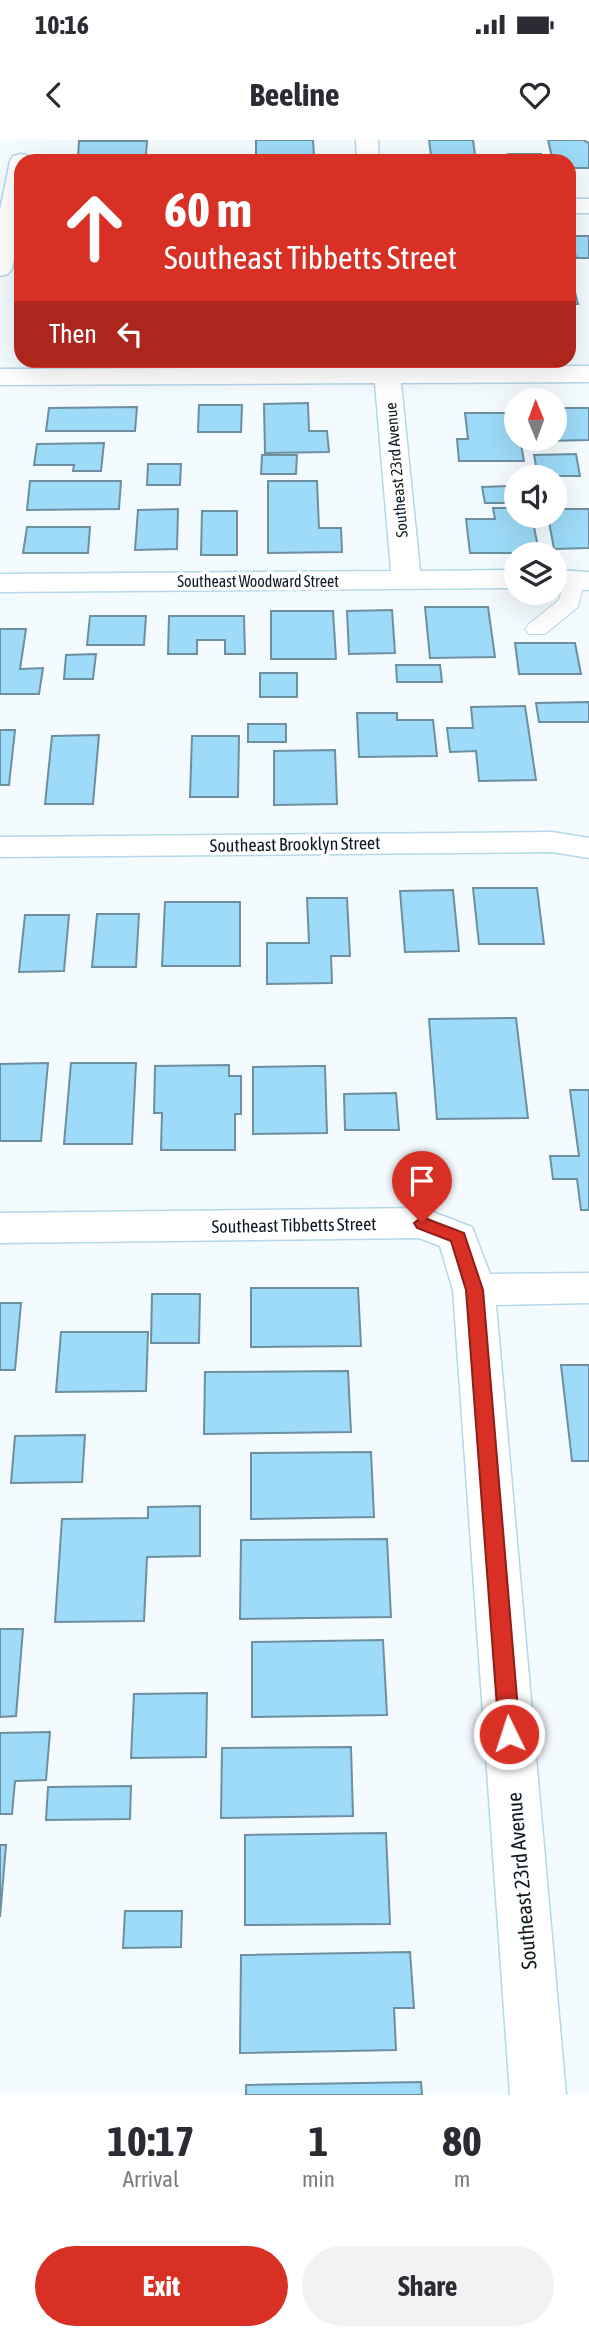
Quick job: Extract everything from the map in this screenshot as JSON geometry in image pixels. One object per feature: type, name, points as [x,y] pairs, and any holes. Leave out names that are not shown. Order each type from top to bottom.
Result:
[{"type":"street","points":[[0,269],[11,209]]},
{"type":"street","points":[[0,377],[347,368]]},
{"type":"street","name":"Southeast 23rd Avenue","points":[[386,368],[406,580]]},
{"type":"street","points":[[415,368],[589,374]]},
{"type":"street","name":"Southeast Woodward Street","points":[[0,583],[504,579]]},
{"type":"street","name":"Southeast Brooklyn Street","points":[[0,847],[552,842],[589,848]]},
{"type":"street","name":"Southeast Tibbetts Street","points":[[0,1228],[422,1223],[458,1237],[474,1290]]},
{"type":"street","points":[[474,1290],[589,1289]]},
{"type":"street","name":"Southeast 23rd Avenue","points":[[474,1290],[538,2095]]},
{"type":"lane","points":[[537,629],[570,602],[573,580]]},
{"type":"building","points":[[256,140],[313,140],[314,154],[256,154]]},
{"type":"building","points":[[429,140],[473,140],[475,154],[431,154]]},
{"type":"building","points":[[548,140],[583,140],[589,143],[589,168],[576,168],[576,154],[551,154]]},
{"type":"building","points":[[79,141],[147,141],[146,154],[78,154]]},
{"type":"building","points":[[576,236],[589,236],[589,258],[576,258]]},
{"type":"building","points":[[308,403],[309,431],[327,431],[329,452],[265,453],[264,404]]},
{"type":"building","points":[[199,405],[242,405],[241,432],[198,432]]},
{"type":"building","points":[[137,407],[135,431],[46,431],[49,408]]},
{"type":"building","points":[[567,408],[589,408],[589,440],[567,441]]},
{"type":"building","points":[[465,413],[504,413],[504,452],[522,452],[524,461],[459,461],[457,439],[468,439]]},
{"type":"building","points":[[104,443],[101,471],[73,471],[74,465],[34,465],[37,444]]},
{"type":"building","points":[[576,454],[580,476],[567,476],[567,465],[536,465],[534,455]]},
{"type":"building","points":[[262,455],[297,455],[296,474],[261,474]]},
{"type":"building","points":[[148,464],[181,464],[180,485],[147,485]]},
{"type":"building","points":[[30,481],[121,481],[119,509],[27,510]]},
{"type":"building","points":[[268,481],[317,481],[319,528],[341,528],[342,552],[268,553]]},
{"type":"building","points":[[504,486],[504,503],[485,503],[482,487]]},
{"type":"building","points":[[493,508],[504,508],[504,528],[534,528],[537,542],[504,542],[504,553],[470,553],[466,519],[495,519]]},
{"type":"building","points":[[178,509],[177,549],[135,550],[138,510]]},
{"type":"building","points":[[567,509],[589,509],[589,548],[567,549],[567,542],[553,542],[550,528],[567,528]]},
{"type":"building","points":[[202,511],[237,511],[237,555],[201,555]]},
{"type":"building","points":[[27,527],[90,527],[88,553],[23,553]]},
{"type":"building","points":[[425,607],[488,607],[495,657],[430,658]]},
{"type":"building","points":[[392,610],[395,653],[349,654],[347,611]]},
{"type":"building","points":[[271,611],[333,611],[336,659],[271,659]]},
{"type":"building","points":[[90,616],[146,616],[144,645],[87,645]]},
{"type":"building","points":[[169,616],[244,616],[245,654],[225,654],[225,640],[197,640],[197,654],[168,654]]},
{"type":"building","points":[[0,629],[26,629],[20,669],[43,668],[39,694],[0,694]]},
{"type":"building","points":[[515,643],[575,643],[581,674],[519,674]]},
{"type":"building","points":[[96,654],[93,679],[64,679],[66,655]]},
{"type":"building","points":[[396,665],[440,665],[442,682],[397,682]]},
{"type":"building","points":[[260,673],[297,673],[297,697],[260,697]]},
{"type":"building","points":[[589,702],[589,722],[539,722],[536,703]]},
{"type":"building","points":[[525,706],[536,780],[479,781],[476,751],[450,752],[447,728],[473,728],[471,707]]},
{"type":"building","points":[[357,713],[397,713],[397,720],[433,720],[437,756],[359,757]]},
{"type":"building","points":[[248,724],[286,724],[286,742],[248,742]]},
{"type":"building","points":[[0,730],[15,730],[9,785],[0,785]]},
{"type":"building","points":[[99,735],[93,804],[45,804],[52,736]]},
{"type":"building","points":[[192,736],[239,736],[238,797],[190,797]]},
{"type":"building","points":[[335,750],[337,804],[274,805],[274,751]]},
{"type":"building","points":[[473,888],[537,888],[544,944],[479,944]]},
{"type":"building","points":[[453,890],[459,951],[405,952],[400,891]]},
{"type":"building","points":[[307,898],[347,898],[350,956],[331,956],[332,983],[267,984],[267,943],[309,943]]},
{"type":"building","points":[[165,902],[240,902],[240,966],[162,966]]},
{"type":"building","points":[[97,914],[139,914],[136,967],[92,967]]},
{"type":"building","points":[[25,915],[69,915],[64,971],[19,972]]},
{"type":"building","points":[[516,1018],[528,1118],[437,1119],[429,1019]]},
{"type":"building","points":[[48,1063],[41,1141],[0,1141],[0,1064]]},
{"type":"building","points":[[71,1063],[136,1063],[132,1144],[64,1144]]},
{"type":"building","points":[[229,1065],[229,1076],[241,1076],[241,1114],[235,1114],[235,1150],[161,1150],[162,1113],[154,1113],[155,1066]]},
{"type":"building","points":[[325,1066],[327,1133],[253,1134],[253,1067]]},
{"type":"building","points":[[570,1090],[589,1090],[589,1210],[581,1210],[577,1179],[553,1179],[550,1156],[579,1156]]},
{"type":"building","points":[[396,1093],[399,1130],[345,1130],[344,1094]]},
{"type":"building","points":[[251,1288],[358,1288],[361,1346],[251,1347]]},
{"type":"building","points":[[152,1294],[200,1294],[199,1343],[151,1343]]},
{"type":"building","points":[[0,1303],[21,1303],[15,1370],[0,1370]]},
{"type":"building","points":[[61,1332],[148,1332],[146,1391],[56,1392]]},
{"type":"building","points":[[561,1365],[589,1365],[589,1461],[572,1461]]},
{"type":"building","points":[[348,1371],[351,1432],[204,1434],[205,1372]]},
{"type":"building","points":[[85,1435],[82,1482],[11,1483],[15,1436]]},
{"type":"building","points":[[371,1452],[374,1517],[251,1519],[251,1453]]},
{"type":"building","points":[[200,1506],[200,1556],[147,1557],[144,1621],[55,1622],[62,1519],[148,1518],[148,1507]]},
{"type":"building","points":[[387,1539],[391,1617],[240,1619],[241,1540]]},
{"type":"building","points":[[0,1629],[23,1629],[16,1716],[0,1717]]},
{"type":"building","points":[[383,1640],[387,1715],[252,1717],[252,1642]]},
{"type":"building","points":[[207,1693],[206,1757],[131,1758],[134,1694]]},
{"type":"building","points":[[50,1732],[46,1780],[15,1781],[12,1814],[0,1814],[0,1733]]},
{"type":"building","points":[[351,1747],[353,1816],[221,1818],[222,1748]]},
{"type":"building","points":[[131,1786],[130,1819],[46,1820],[48,1787]]},
{"type":"building","points":[[386,1833],[390,1924],[245,1925],[245,1835]]},
{"type":"building","points":[[0,1845],[6,1845],[0,1917]]},
{"type":"building","points":[[125,1911],[182,1911],[181,1947],[123,1948]]},
{"type":"building","points":[[410,1952],[414,2008],[394,2008],[396,2050],[240,2053],[241,1955]]},
{"type":"building","points":[[421,2082],[422,2095],[246,2095],[246,2085]]},
{"type":"route","points":[[422,1223],[458,1237],[474,1290],[509,1734]]}]
